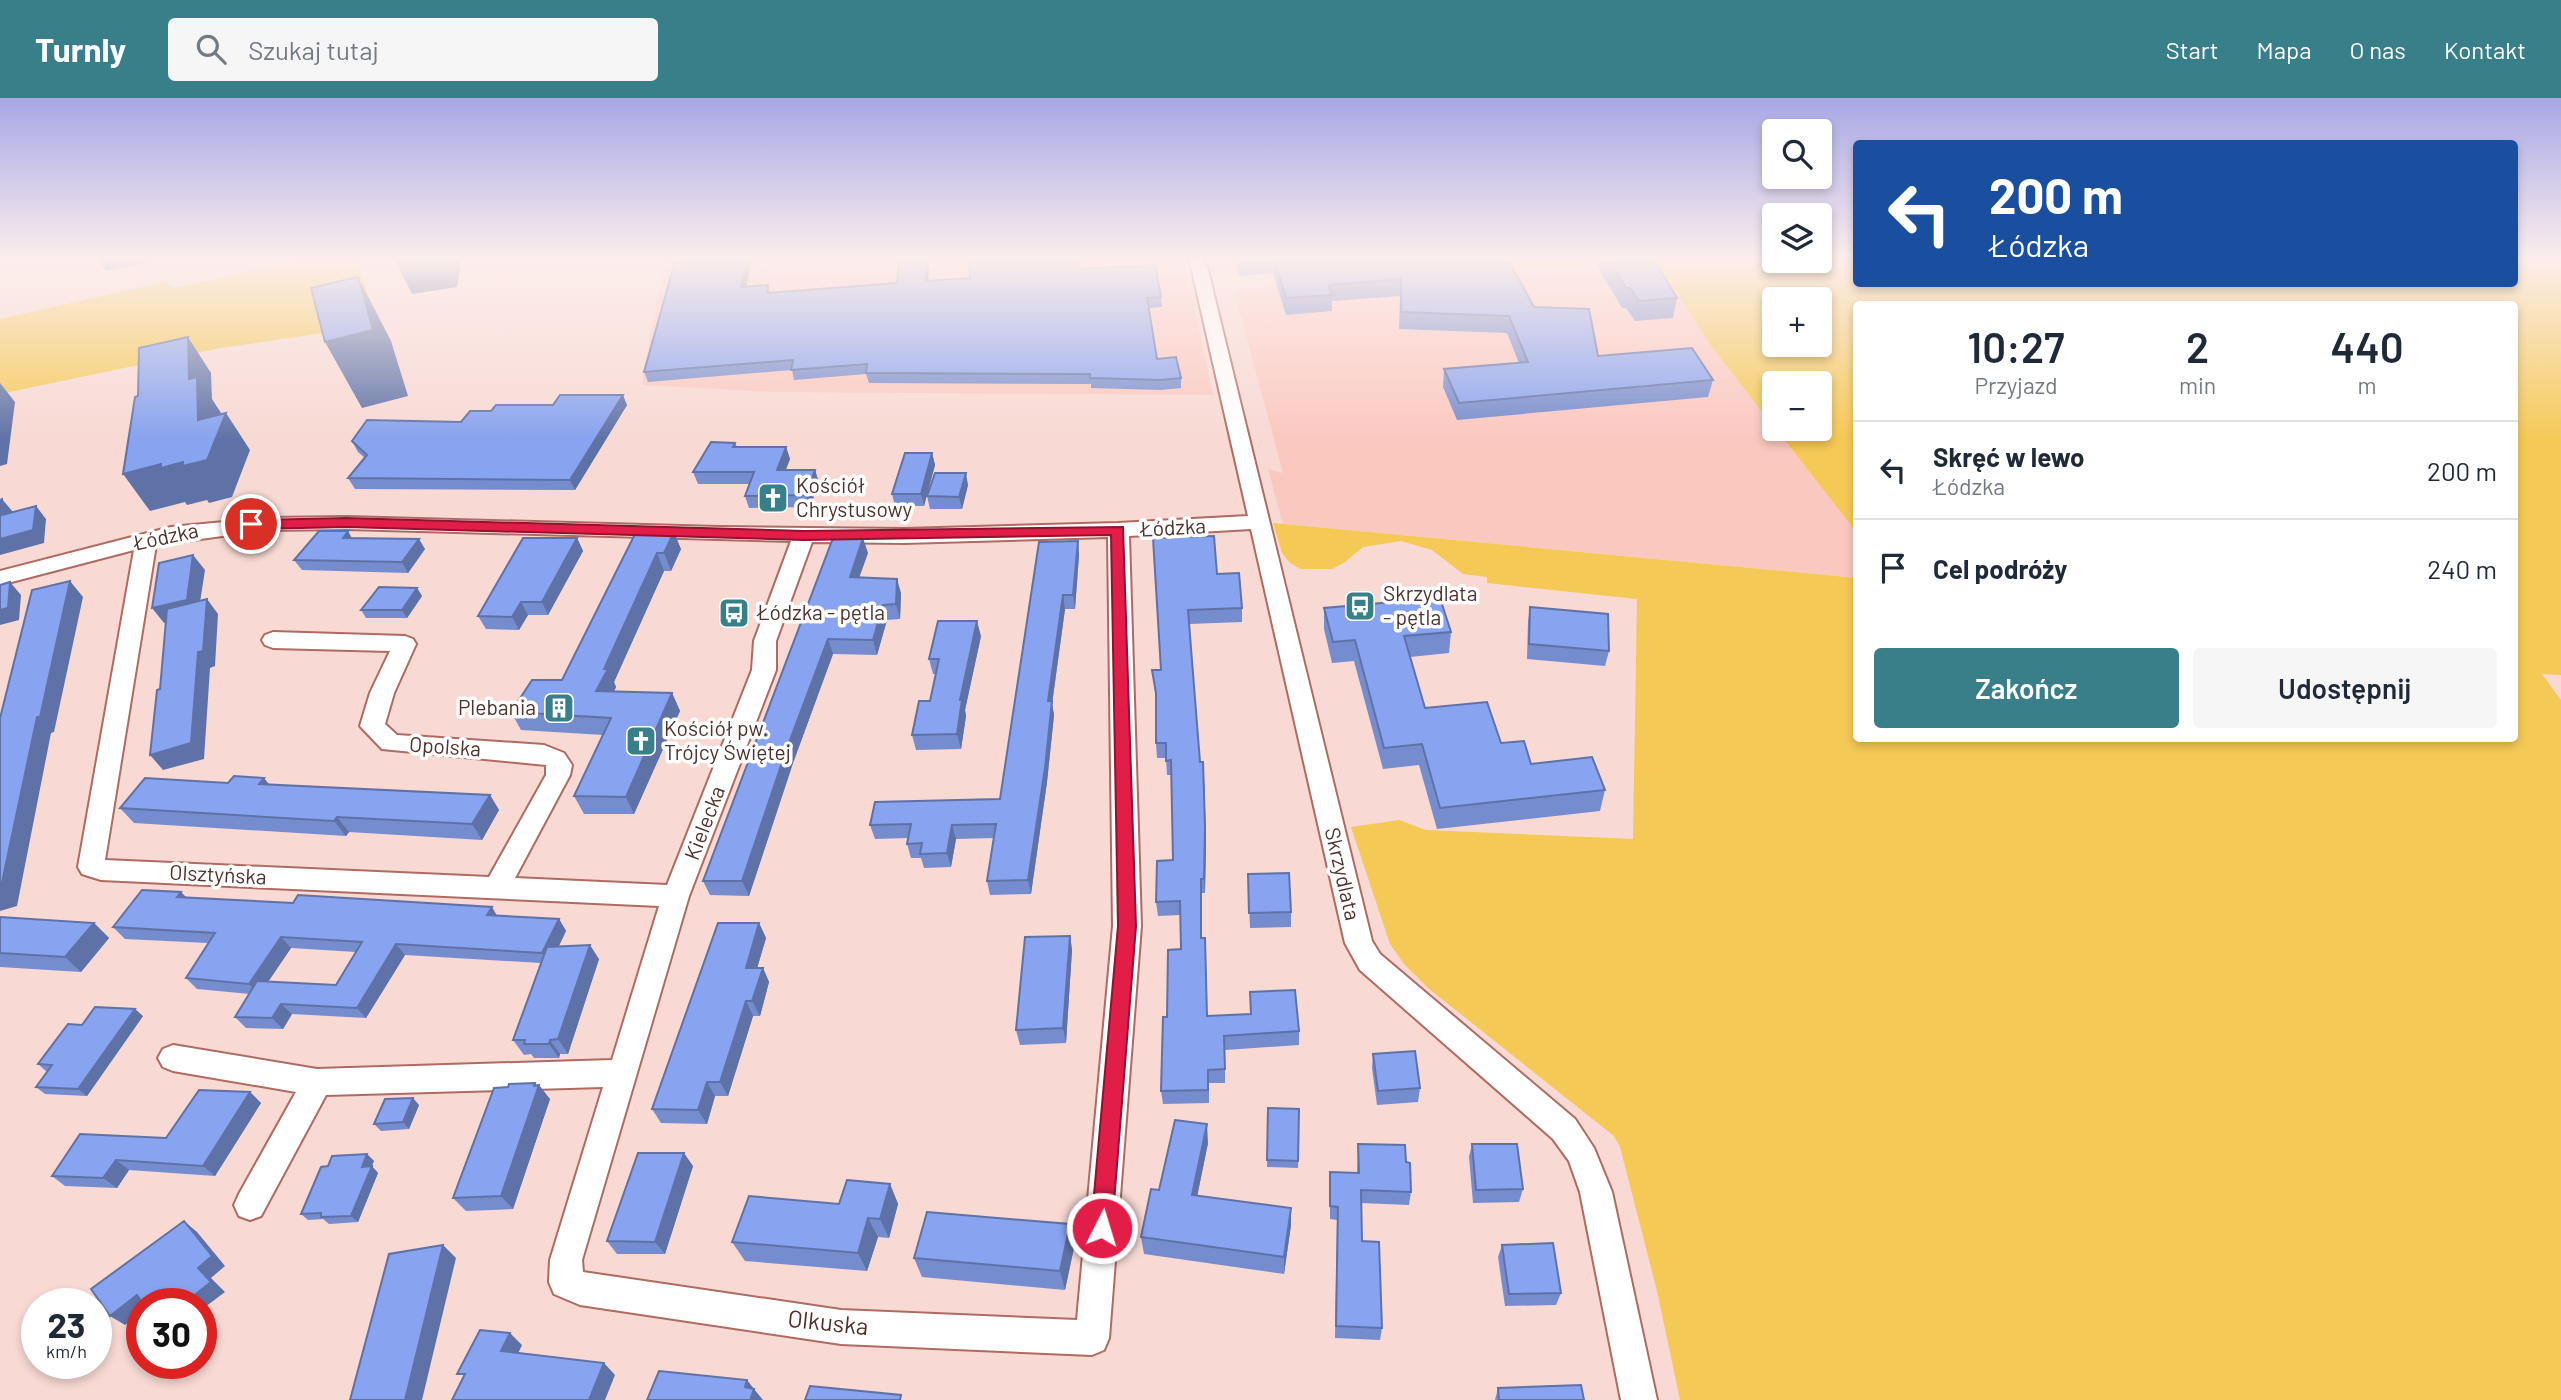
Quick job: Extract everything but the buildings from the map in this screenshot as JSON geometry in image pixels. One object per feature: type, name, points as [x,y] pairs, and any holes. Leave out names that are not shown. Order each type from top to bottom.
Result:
[{"type":"street","name":"Skrzydlata","points":[[1211,319],[1359,943],[1370,962],[1577,1143],[1596,1192],[1639,1400]]},
{"type":"street","name":"Łódzka","points":[[0,578],[146,540],[235,526],[347,523],[804,536],[1118,530],[1260,522]]},
{"type":"street","name":"Olkuska","points":[[566,1282],[580,1288],[841,1328],[1093,1338],[1127,926],[1118,530]]},
{"type":"street","name":"Kielecka","points":[[566,1282],[566,1260],[676,896],[764,670],[765,641],[804,536]]},
{"type":"street","name":"Olsztyńska","points":[[146,540],[91,867],[101,870],[676,896]]},
{"type":"street","name":"Opolska","points":[[273,640],[405,644],[382,693],[372,726],[391,743],[544,754],[555,759],[560,765],[558,775],[496,888]]},
{"type":"street","points":[[173,1058],[317,1082],[623,1073]]},
{"type":"street","points":[[250,1205],[317,1082]]},
{"type":"shaded area","points":[[0,319],[375,319],[377,325],[215,349],[0,394]]},
{"type":"shaded area","points":[[653,319],[1197,319],[1213,395],[775,392],[642,385]]},
{"type":"shaded area","points":[[1242,319],[1693,319],[1762,411],[1762,441],[1785,441],[1853,528],[1853,578],[1283,524],[1268,469],[1283,473]]},
{"type":"shaded area","points":[[1693,319],[1762,319],[1762,357],[1832,357],[1832,319],[1853,319],[1853,528],[1785,441],[1832,441],[1832,371],[1762,371],[1762,412]]},
{"type":"shaded area","points":[[2518,319],[2561,319],[2561,675],[2542,674],[2561,700],[2561,1400],[1680,1400],[1657,1291],[1620,1147],[1614,1136],[1428,988],[1404,964],[1390,944],[1351,827],[1399,820],[1426,830],[1633,839],[1637,599],[1487,583],[1487,577],[1463,574],[1432,550],[1401,541],[1363,547],[1332,569],[1301,569],[1290,563],[1282,553],[1273,523],[1853,578],[1853,742],[2518,742]]},
{"type":"place","name":"Kościół Chrystusowy","points":[[773,498]]},
{"type":"place","name":"Skrzydlata - pętla","points":[[1360,606]]},
{"type":"place","name":"Łódzka - pętla","points":[[734,613]]},
{"type":"place","name":"Plebania","points":[[559,708]]},
{"type":"place","name":"Kościół pw. Trójcy Świętej","points":[[641,741]]},
{"type":"route","points":[[251,524],[347,523],[804,536],[1118,530],[1122,611],[1127,926],[1102,1228]]}]
